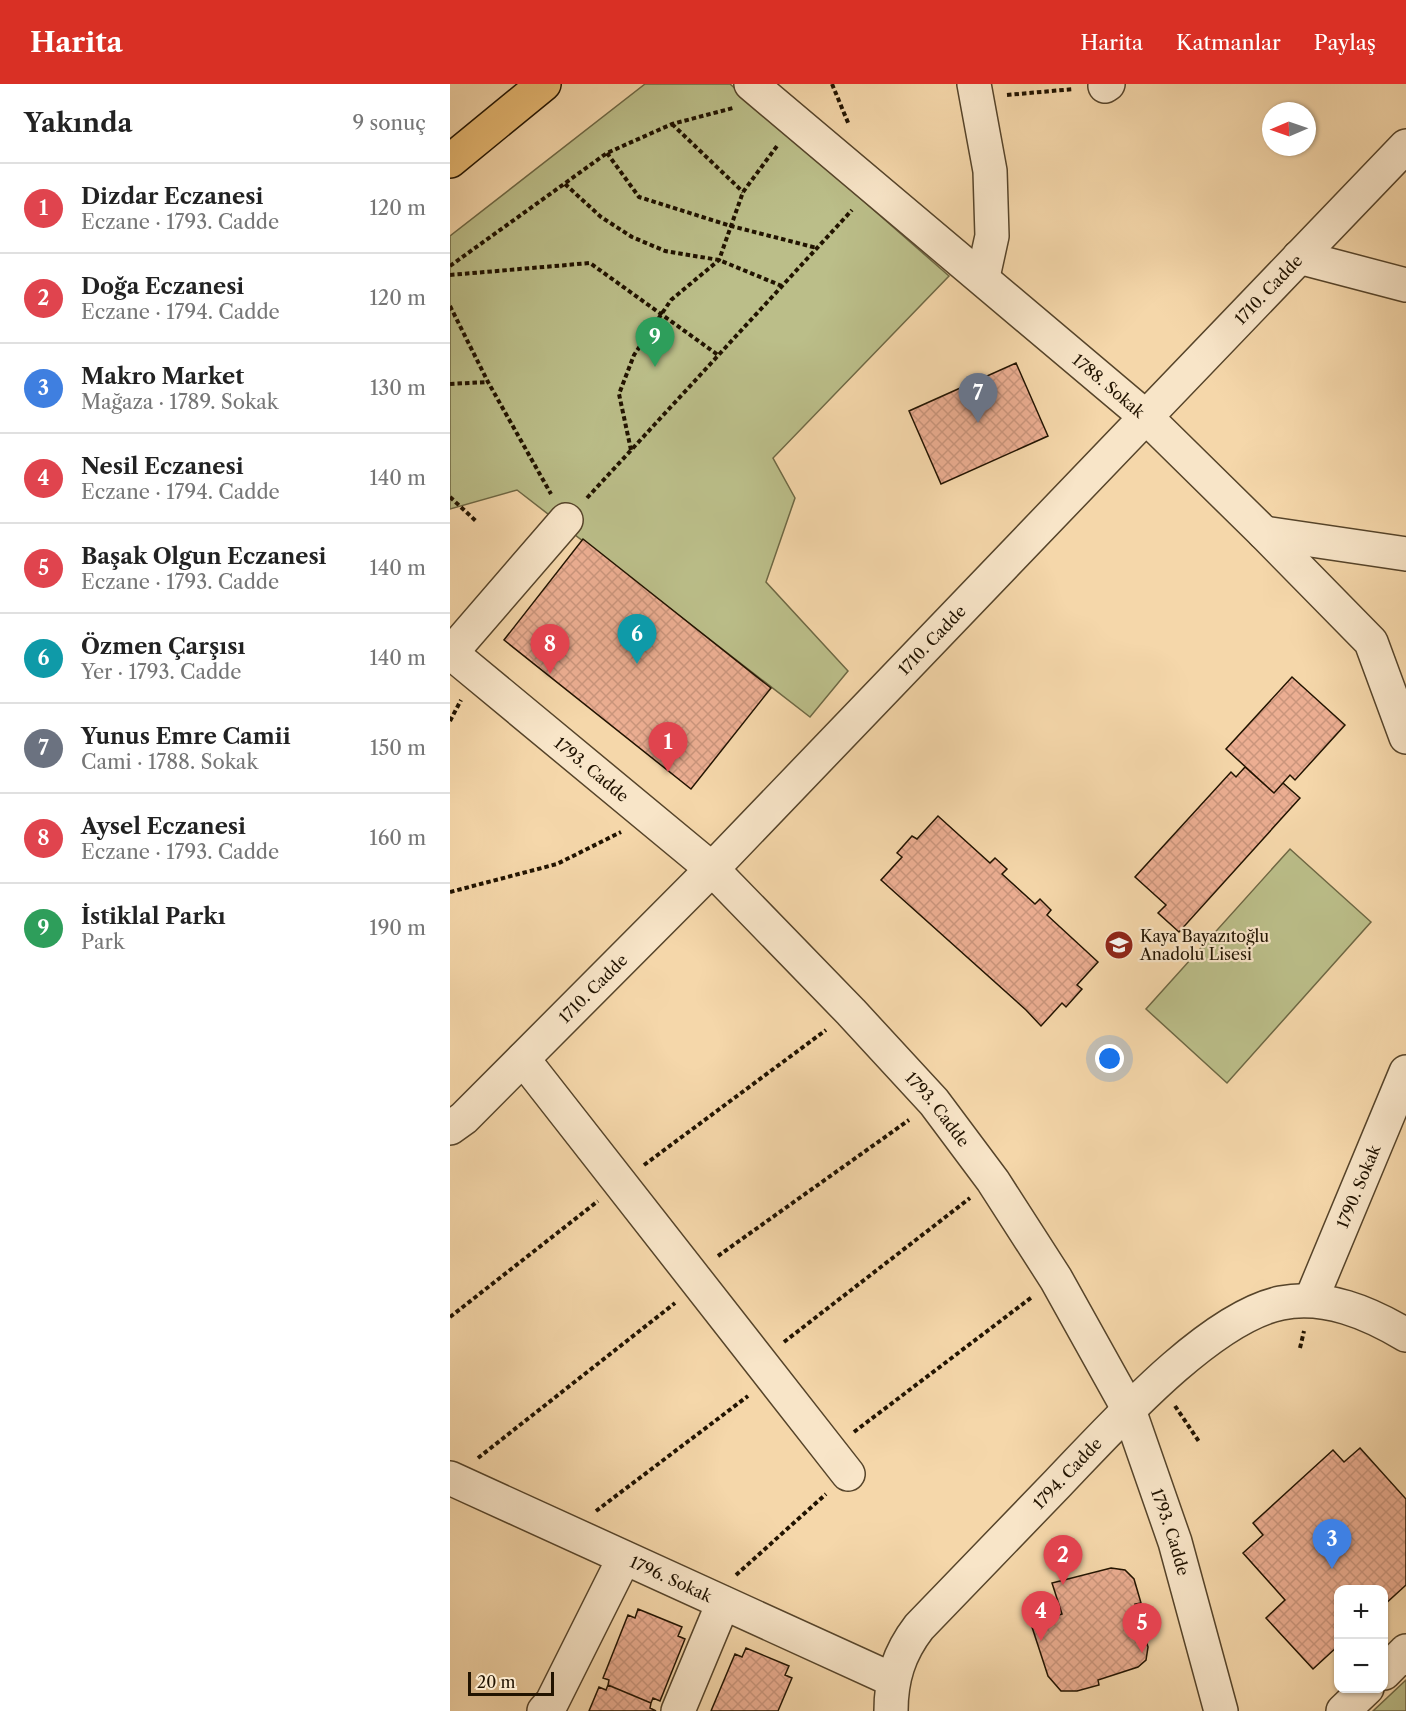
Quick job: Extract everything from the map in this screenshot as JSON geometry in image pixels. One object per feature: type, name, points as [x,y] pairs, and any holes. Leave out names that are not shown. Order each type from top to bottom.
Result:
[{"type":"main road","points":[[450,161],[544,84]]},
{"type":"street","points":[[976,91],[990,171],[992,236],[982,277]]},
{"type":"street","name":"1788. Sokak","points":[[760,92],[1146,417],[1264,533],[1371,642],[1406,736]]},
{"type":"street","name":"1710. Cadde","points":[[450,1128],[464,1118],[712,869],[1406,146]]},
{"type":"street","points":[[1299,257],[1406,285]]},
{"type":"street","points":[[450,653],[566,520]]},
{"type":"street","points":[[1264,533],[1406,554]]},
{"type":"street","name":"1793. Cadde","points":[[450,653],[712,869],[851,1012],[934,1102],[993,1181],[1056,1279],[1129,1410],[1176,1542],[1221,1711]]},
{"type":"street","points":[[523,1059],[839,1462]]},
{"type":"street","name":"1790. Sokak","points":[[1311,1300],[1406,1072]]},
{"type":"street","name":"1794. Cadde","points":[[892,1696],[900,1657],[919,1627],[1129,1410],[1221,1331],[1245,1315],[1283,1303],[1311,1300],[1338,1305],[1369,1316],[1406,1335]]},
{"type":"street","name":"1796. Sokak","points":[[450,1478],[717,1600],[892,1696]]},
{"type":"street","points":[[544,1711],[552,1702],[624,1558]]},
{"type":"street","points":[[678,1711],[717,1600]]},
{"type":"street","points":[[1388,1667],[1406,1651]]},
{"type":"street","points":[[1343,1711],[1363,1693]]},
{"type":"path","points":[[976,91],[1106,85]]},
{"type":"path","points":[[450,266],[607,153],[672,124],[760,92]]},
{"type":"path","points":[[631,450],[619,394],[634,355],[671,300],[719,260],[743,192],[796,122]]},
{"type":"path","points":[[672,124],[743,192]]},
{"type":"path","points":[[607,153],[639,197],[731,226],[817,248]]},
{"type":"path","points":[[565,184],[601,217],[632,237],[665,251],[719,260],[782,286]]},
{"type":"path","points":[[450,306],[488,382],[566,520],[873,186]]},
{"type":"path","points":[[450,275],[590,263],[718,355]]},
{"type":"path","points":[[450,384],[488,382]]},
{"type":"path","points":[[450,497],[477,522]]},
{"type":"path","points":[[450,892],[557,864],[651,818]]},
{"type":"path","points":[[450,1317],[620,1183],[851,1012]]},
{"type":"path","points":[[567,1533],[993,1181]]},
{"type":"path","points":[[717,1600],[839,1462],[1056,1279]]},
{"type":"path","points":[[1160,1383],[1200,1443]]},
{"type":"green space","points":[[645,84],[730,84],[949,276],[773,458],[795,498],[766,582],[848,671],[810,717],[517,490],[450,509],[450,236]]},
{"type":"green space","points":[[1290,849],[1371,922],[1227,1083],[1146,1009]]},
{"type":"green space","points":[[1406,1680],[1406,1711],[1373,1711]]},
{"type":"building","points":[[1016,363],[1048,436],[941,484],[909,411]]},
{"type":"building","points":[[583,539],[771,688],[691,789],[504,640]]},
{"type":"building","points":[[1292,677],[1345,725],[1295,780],[1290,775],[1274,793],[1226,749]]},
{"type":"building","points":[[1245,767],[1274,793],[1283,783],[1300,798],[1179,932],[1158,913],[1166,905],[1135,877],[1231,772],[1236,777]]},
{"type":"building","points":[[938,816],[990,863],[995,858],[1007,869],[1002,874],[1035,904],[1040,899],[1051,910],[1047,915],[1098,962],[1077,985],[1082,989],[1066,1007],[1062,1003],[1041,1026],[881,880],[902,857],[897,853],[912,836],[917,839]]},
{"type":"building","points":[[1360,1448],[1406,1499],[1406,1585],[1388,1601],[1388,1585],[1334,1585],[1334,1650],[1313,1669],[1266,1618],[1285,1600],[1243,1553],[1263,1535],[1253,1523],[1333,1450],[1344,1462]]},
{"type":"building","points":[[1111,1568],[1125,1570],[1134,1579],[1141,1603],[1135,1604],[1148,1647],[1146,1660],[1138,1667],[1098,1680],[1099,1685],[1077,1691],[1061,1691],[1048,1676],[1031,1624],[1062,1614],[1052,1583]]},
{"type":"building","points":[[638,1609],[682,1627],[678,1636],[685,1639],[660,1701],[653,1698],[651,1703],[608,1685],[609,1680],[603,1678],[628,1615],[635,1618]]},
{"type":"building","points":[[746,1648],[789,1666],[785,1675],[792,1678],[778,1711],[711,1711],[735,1654],[742,1657]]},
{"type":"building","points":[[608,1685],[651,1703],[650,1708],[656,1711],[589,1711],[599,1687],[606,1690]]},
{"type":"place","name":"İstiklal Parkı","points":[[655,367]]},
{"type":"place","name":"Yunus Emre Camii","points":[[978,423]]},
{"type":"place","name":"Özmen Çarşısı","points":[[637,664]]},
{"type":"place","name":"Aysel Eczanesi","points":[[550,674]]},
{"type":"place","name":"Dizdar Eczanesi","points":[[668,772]]},
{"type":"place","name":"Kaya Bayazıtoğlu Anadolu Lisesi","points":[[1119,945]]},
{"type":"place","name":"Makro Market","points":[[1332,1569]]},
{"type":"place","name":"Doğa Eczanesi","points":[[1063,1585]]},
{"type":"place","name":"Nesil Eczanesi","points":[[1041,1641]]},
{"type":"place","name":"Başak Olgun Eczanesi","points":[[1142,1653]]}]
